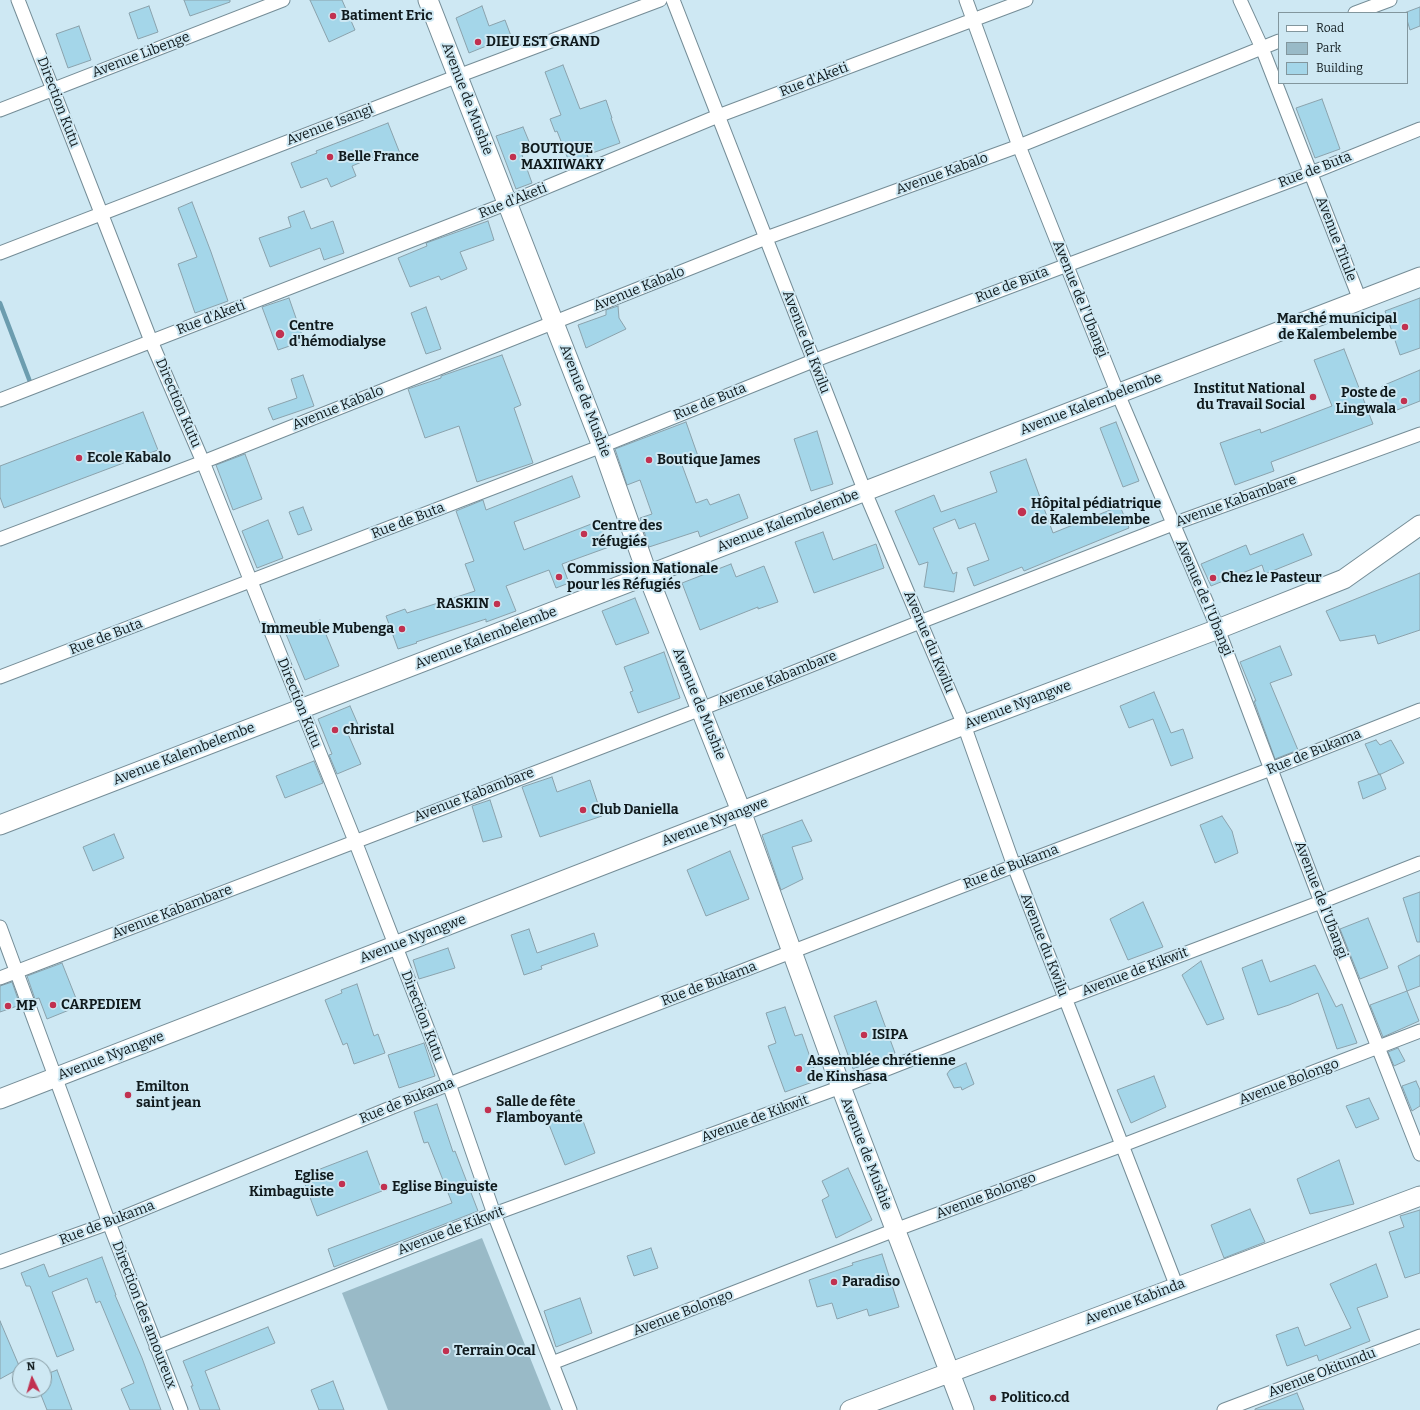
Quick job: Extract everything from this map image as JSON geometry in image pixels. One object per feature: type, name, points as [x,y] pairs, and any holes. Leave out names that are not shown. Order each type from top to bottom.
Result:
[{"type":"street","name":"Direction Kutu","points":[[18,0],[151,341],[203,462],[354,841],[449,1084],[494,1214],[570,1410]]},
{"type":"street","name":"Avenue Libenge","points":[[0,110],[282,0]]},
{"type":"street","name":"Avenue de Mushie","points":[[428,0],[555,322],[602,446],[648,576],[741,811],[841,1087],[964,1410]]},
{"type":"street","name":"Avenue Isangi","points":[[0,253],[458,76],[660,0]]},
{"type":"street","name":"Avenue du Kwilu","points":[[673,0],[864,492],[964,725],[1014,866],[1177,1287]]},
{"type":"street","name":"Avenue de l'Ubangi","points":[[966,0],[1019,146],[1118,394],[1218,629],[1321,902],[1420,1154]]},
{"type":"street","name":"Rue d'Aketi","points":[[0,400],[508,203],[718,116],[1026,0]]},
{"type":"street","name":"Avenue Titule","points":[[1240,0],[1262,48],[1360,300]]},
{"type":"street","points":[[1358,12],[1390,0]]},
{"type":"street","name":"Avenue Kabalo","points":[[0,539],[203,462],[766,238],[1019,146],[1278,42]]},
{"type":"street","name":"Rue de Buta","points":[[0,677],[251,582],[602,446],[813,361],[1420,129]]},
{"type":"street","name":"Avenue Kalembelembe","points":[[0,825],[1420,277]]},
{"type":"street","name":"Avenue Kabambare","points":[[0,978],[701,709],[1173,524],[1420,434]]},
{"type":"street","name":"Avenue Nyangwe","points":[[0,1099],[741,811],[1218,629],[1344,579],[1420,525]]},
{"type":"street","name":"Rue de Bukama","points":[[0,1262],[109,1223],[449,1084],[1014,866],[1271,769],[1420,710]]},
{"type":"street","name":"Avenue de Kikwit","points":[[156,1347],[494,1214],[841,1087],[1065,999],[1420,863]]},
{"type":"street","name":"Direction des amoureux","points":[[0,927],[109,1223],[181,1410]]},
{"type":"street","name":"Avenue Bolongo","points":[[552,1363],[895,1230],[1123,1145],[1420,1031]]},
{"type":"street","name":"Avenue Kabinda","points":[[850,1410],[1420,1196]]},
{"type":"street","name":"Avenue Okitundu","points":[[1224,1410],[1420,1336]]},
{"type":"green space","name":"Terrain Ocal","points":[[482,1238],[551,1410],[388,1410],[342,1293]]},
{"type":"building","points":[[184,0],[230,0],[230,2],[190,16]]},
{"type":"building","name":"Batiment Eric","points":[[310,0],[342,0],[355,30],[329,42]]},
{"type":"building","points":[[149,6],[158,32],[138,39],[129,13]]},
{"type":"building","points":[[482,6],[489,26],[505,20],[511,36],[469,53],[456,18]]},
{"type":"building","points":[[1420,7],[1420,26],[1410,30],[1408,23],[1408,12],[1407,12]]},
{"type":"building","points":[[79,26],[91,60],[68,68],[56,34]]},
{"type":"building","points":[[563,65],[580,109],[606,100],[620,143],[587,155],[588,157],[570,164],[557,131],[555,132],[550,119],[561,115],[545,72]]},
{"type":"building","points":[[1322,99],[1340,149],[1315,158],[1296,108]]},
{"type":"building","points":[[388,123],[401,156],[389,161],[386,152],[352,166],[356,176],[331,187],[327,178],[301,188],[291,163],[317,153],[316,151]]},
{"type":"building","points":[[523,127],[533,151],[522,155],[532,183],[516,189],[496,136]]},
{"type":"building","points":[[192,202],[228,301],[195,313],[178,264],[197,257],[178,208]]},
{"type":"building","points":[[304,211],[311,229],[333,221],[344,253],[324,260],[320,248],[270,267],[259,238],[291,227],[288,217]]},
{"type":"building","points":[[488,221],[494,240],[460,252],[467,269],[441,280],[439,276],[410,287],[398,258],[427,246],[426,243]]},
{"type":"building","points":[[289,298],[304,341],[278,350],[262,307]]},
{"type":"building","name":"Marché municipal de Kalembelembe","points":[[1420,298],[1420,348],[1400,355],[1385,311]]},
{"type":"building","points":[[618,306],[619,318],[626,329],[586,348],[578,325],[606,315],[606,310]]},
{"type":"building","points":[[426,307],[441,349],[426,354],[411,313]]},
{"type":"building","points":[[1344,349],[1373,424],[1271,462],[1274,471],[1235,485],[1220,443],[1260,429],[1261,433],[1332,406],[1314,360]]},
{"type":"building","points":[[502,355],[521,405],[514,408],[533,463],[477,482],[459,426],[425,438],[408,389]]},
{"type":"building","points":[[1420,370],[1420,401],[1392,412],[1382,386]]},
{"type":"building","points":[[303,375],[314,406],[273,420],[268,408],[297,398],[291,379]]},
{"type":"building","name":"Ecole Kabalo","points":[[143,412],[158,450],[4,508],[0,497],[0,466]]},
{"type":"building","points":[[686,422],[699,459],[682,465],[696,503],[707,499],[710,505],[739,494],[748,518],[700,537],[698,531],[649,547],[640,518],[652,514],[640,480],[627,485],[615,449]]},
{"type":"building","points":[[1116,422],[1139,481],[1123,487],[1100,428]]},
{"type":"building","points":[[817,431],[833,484],[811,491],[794,439]]},
{"type":"building","points":[[245,454],[262,499],[233,510],[216,465]]},
{"type":"building","points":[[1026,459],[1053,533],[1120,506],[1129,528],[1024,571],[1022,567],[974,586],[967,568],[989,560],[975,523],[959,529],[955,519],[933,528],[953,574],[957,572],[954,592],[924,587],[928,562],[919,565],[895,511],[934,495],[941,512],[997,492],[990,472]]},
{"type":"building","points":[[572,476],[580,497],[514,522],[524,550],[599,521],[609,547],[562,564],[569,583],[556,588],[549,570],[506,586],[516,611],[486,622],[486,619],[398,649],[386,616],[405,609],[407,613],[475,591],[465,564],[474,561],[456,511],[483,500],[486,510]]},
{"type":"building","points":[[303,507],[312,530],[298,535],[289,512]]},
{"type":"building","points":[[268,520],[283,558],[257,568],[242,531]]},
{"type":"building","points":[[823,532],[833,560],[876,544],[884,568],[814,593],[795,542]]},
{"type":"building","points":[[1303,534],[1312,555],[1265,574],[1262,565],[1211,586],[1201,564],[1246,545],[1250,555]]},
{"type":"building","points":[[731,564],[736,577],[764,566],[778,602],[758,609],[758,607],[700,630],[682,583]]},
{"type":"building","points":[[1420,573],[1420,630],[1378,644],[1375,635],[1340,641],[1326,611]]},
{"type":"building","points":[[635,598],[649,633],[616,645],[602,611]]},
{"type":"building","points":[[320,620],[339,666],[305,680],[286,634]]},
{"type":"building","points":[[1280,646],[1292,675],[1270,683],[1298,750],[1275,759],[1254,701],[1256,701],[1240,662]]},
{"type":"building","points":[[664,652],[680,698],[638,713],[630,692],[633,691],[624,667]]},
{"type":"building","points":[[1154,692],[1171,733],[1183,729],[1193,758],[1171,766],[1153,719],[1129,728],[1120,706]]},
{"type":"building","points":[[350,706],[360,729],[348,734],[361,764],[337,774],[329,755],[332,754],[318,719]]},
{"type":"building","points":[[1376,740],[1380,745],[1391,740],[1404,763],[1379,775],[1365,744]]},
{"type":"building","points":[[314,761],[323,783],[285,798],[276,776]]},
{"type":"building","points":[[1380,774],[1386,789],[1363,799],[1358,782]]},
{"type":"building","points":[[552,777],[557,792],[590,780],[602,816],[540,837],[522,787]]},
{"type":"building","points":[[490,800],[502,837],[483,842],[472,806]]},
{"type":"building","points":[[1222,816],[1232,831],[1238,853],[1215,863],[1200,825]]},
{"type":"building","points":[[802,820],[812,841],[792,847],[803,879],[781,890],[762,835]]},
{"type":"building","points":[[114,834],[124,858],[93,871],[83,847]]},
{"type":"building","points":[[730,851],[749,899],[706,916],[687,870]]},
{"type":"building","points":[[1420,892],[1420,942],[1417,942],[1403,898]]},
{"type":"building","points":[[1143,902],[1163,947],[1128,960],[1110,919]]},
{"type":"building","points":[[1368,918],[1388,968],[1360,979],[1340,929]]},
{"type":"building","points":[[529,929],[537,953],[594,933],[598,946],[541,966],[542,969],[524,975],[511,935]]},
{"type":"building","points":[[448,948],[455,968],[419,979],[413,960]]},
{"type":"building","points":[[1420,955],[1420,986],[1407,991],[1398,966]]},
{"type":"building","points":[[1262,960],[1270,982],[1315,965],[1336,1007],[1342,1004],[1357,1043],[1337,1049],[1318,993],[1289,1005],[1258,1015],[1242,968]]},
{"type":"building","points":[[1201,961],[1224,1019],[1207,1025],[1182,975]]},
{"type":"building","points":[[62,963],[79,1006],[47,1019],[39,998],[35,999],[27,976]]},
{"type":"building","points":[[12,982],[20,1005],[0,1012],[0,986]]},
{"type":"building","points":[[357,984],[374,1036],[378,1034],[385,1053],[354,1064],[347,1043],[343,1045],[325,1000],[342,993],[341,990]]},
{"type":"building","points":[[1407,991],[1419,1021],[1383,1037],[1370,1005]]},
{"type":"building","name":"ISIPA","points":[[876,1001],[895,1053],[853,1069],[834,1016]]},
{"type":"building","points":[[785,1007],[795,1036],[802,1034],[818,1080],[785,1092],[768,1046],[776,1043],[766,1013]]},
{"type":"building","points":[[424,1043],[435,1076],[399,1088],[388,1055]]},
{"type":"building","points":[[1398,1048],[1405,1061],[1394,1066],[1388,1052]]},
{"type":"building","points":[[966,1063],[974,1084],[962,1090],[961,1087],[954,1088],[947,1074],[950,1070]]},
{"type":"building","points":[[1154,1076],[1166,1107],[1131,1123],[1117,1090]]},
{"type":"building","points":[[1416,1081],[1420,1090],[1420,1106],[1412,1111],[1402,1086]]},
{"type":"building","points":[[1369,1098],[1379,1119],[1356,1128],[1346,1106]]},
{"type":"building","points":[[437,1104],[453,1152],[455,1151],[478,1211],[334,1267],[328,1249],[452,1203],[428,1142],[424,1143],[414,1112]]},
{"type":"building","points":[[579,1110],[595,1153],[565,1165],[548,1122]]},
{"type":"building","name":"Eglise Kimbaguiste","points":[[367,1151],[382,1191],[317,1216],[302,1176]]},
{"type":"building","points":[[1339,1160],[1354,1204],[1310,1214],[1297,1179]]},
{"type":"building","points":[[848,1168],[872,1220],[836,1238],[822,1200],[829,1196],[822,1181]]},
{"type":"building","points":[[1250,1209],[1265,1242],[1224,1258],[1211,1225]]},
{"type":"building","points":[[1420,1210],[1420,1273],[1405,1278],[1389,1232],[1404,1227],[1400,1216]]},
{"type":"building","points":[[651,1248],[658,1268],[634,1276],[627,1256]]},
{"type":"building","points":[[882,1254],[899,1307],[869,1316],[867,1309],[837,1319],[832,1303],[817,1307],[809,1280],[853,1265],[852,1263]]},
{"type":"building","points":[[102,1257],[115,1295],[142,1358],[161,1410],[130,1410],[121,1389],[134,1383],[100,1301],[96,1303],[87,1278],[52,1292],[74,1350],[57,1357],[30,1286],[26,1286],[21,1273],[44,1264],[49,1277]]},
{"type":"building","points":[[1376,1264],[1388,1297],[1357,1308],[1370,1341],[1319,1361],[1317,1355],[1287,1366],[1276,1335],[1298,1327],[1305,1346],[1351,1328],[1330,1284]]},
{"type":"building","points":[[580,1298],[592,1333],[556,1347],[544,1311]]},
{"type":"building","points":[[0,1321],[16,1358],[12,1358],[12,1372],[0,1379]]},
{"type":"building","points":[[268,1327],[275,1343],[205,1371],[220,1410],[200,1410],[191,1386],[193,1386],[183,1361]]},
{"type":"building","points":[[57,1370],[72,1410],[47,1410],[42,1398],[52,1398],[52,1372]]},
{"type":"building","points":[[333,1381],[344,1410],[319,1410],[311,1390]]},
{"type":"building","points":[[1297,1393],[1304,1410],[1255,1410],[1255,1409]]},
{"type":"waterway","points":[[0,303],[32,387]]},
{"type":"place","name":"Batiment Eric","points":[[333,16]]},
{"type":"place","name":"DIEU EST GRAND","points":[[478,42]]},
{"type":"place","name":"Belle France","points":[[330,157]]},
{"type":"place","name":"BOUTIQUE MAXIIWAKY","points":[[513,157]]},
{"type":"place","name":"Marché municipal de Kalembelembe","points":[[1405,327]]},
{"type":"place","name":"Centre d'hémodialyse","points":[[280,334]]},
{"type":"place","name":"Institut National du Travail Social","points":[[1313,397]]},
{"type":"place","name":"Poste de Lingwala","points":[[1404,401]]},
{"type":"place","name":"Ecole Kabalo","points":[[79,458]]},
{"type":"place","name":"Boutique James","points":[[649,460]]},
{"type":"place","name":"Hôpital pédiatrique de Kalembelembe","points":[[1022,512]]},
{"type":"place","name":"Centre des réfugiés","points":[[584,534]]},
{"type":"place","name":"Commission Nationale pour les Réfugiés","points":[[559,577]]},
{"type":"place","name":"Chez le Pasteur","points":[[1213,578]]},
{"type":"place","name":"RASKIN","points":[[497,604]]},
{"type":"place","name":"Immeuble Mubenga","points":[[402,629]]},
{"type":"place","name":"christal","points":[[335,730]]},
{"type":"place","name":"Club Daniella","points":[[583,810]]},
{"type":"place","name":"CARPEDIEM","points":[[53,1005]]},
{"type":"place","name":"MP","points":[[8,1006]]},
{"type":"place","name":"ISIPA","points":[[864,1035]]},
{"type":"place","name":"Assemblée chrétienne de Kinshasa","points":[[799,1069]]},
{"type":"place","name":"Emilton saint jean","points":[[128,1095]]},
{"type":"place","name":"Salle de fête Flamboyante","points":[[488,1110]]},
{"type":"place","name":"Eglise Kimbaguiste","points":[[342,1184]]},
{"type":"place","name":"Eglise Binguiste","points":[[384,1187]]},
{"type":"place","name":"Paradiso","points":[[834,1282]]},
{"type":"place","name":"Terrain Ocal","points":[[446,1351]]},
{"type":"place","name":"Politico.cd","points":[[993,1398]]}]
